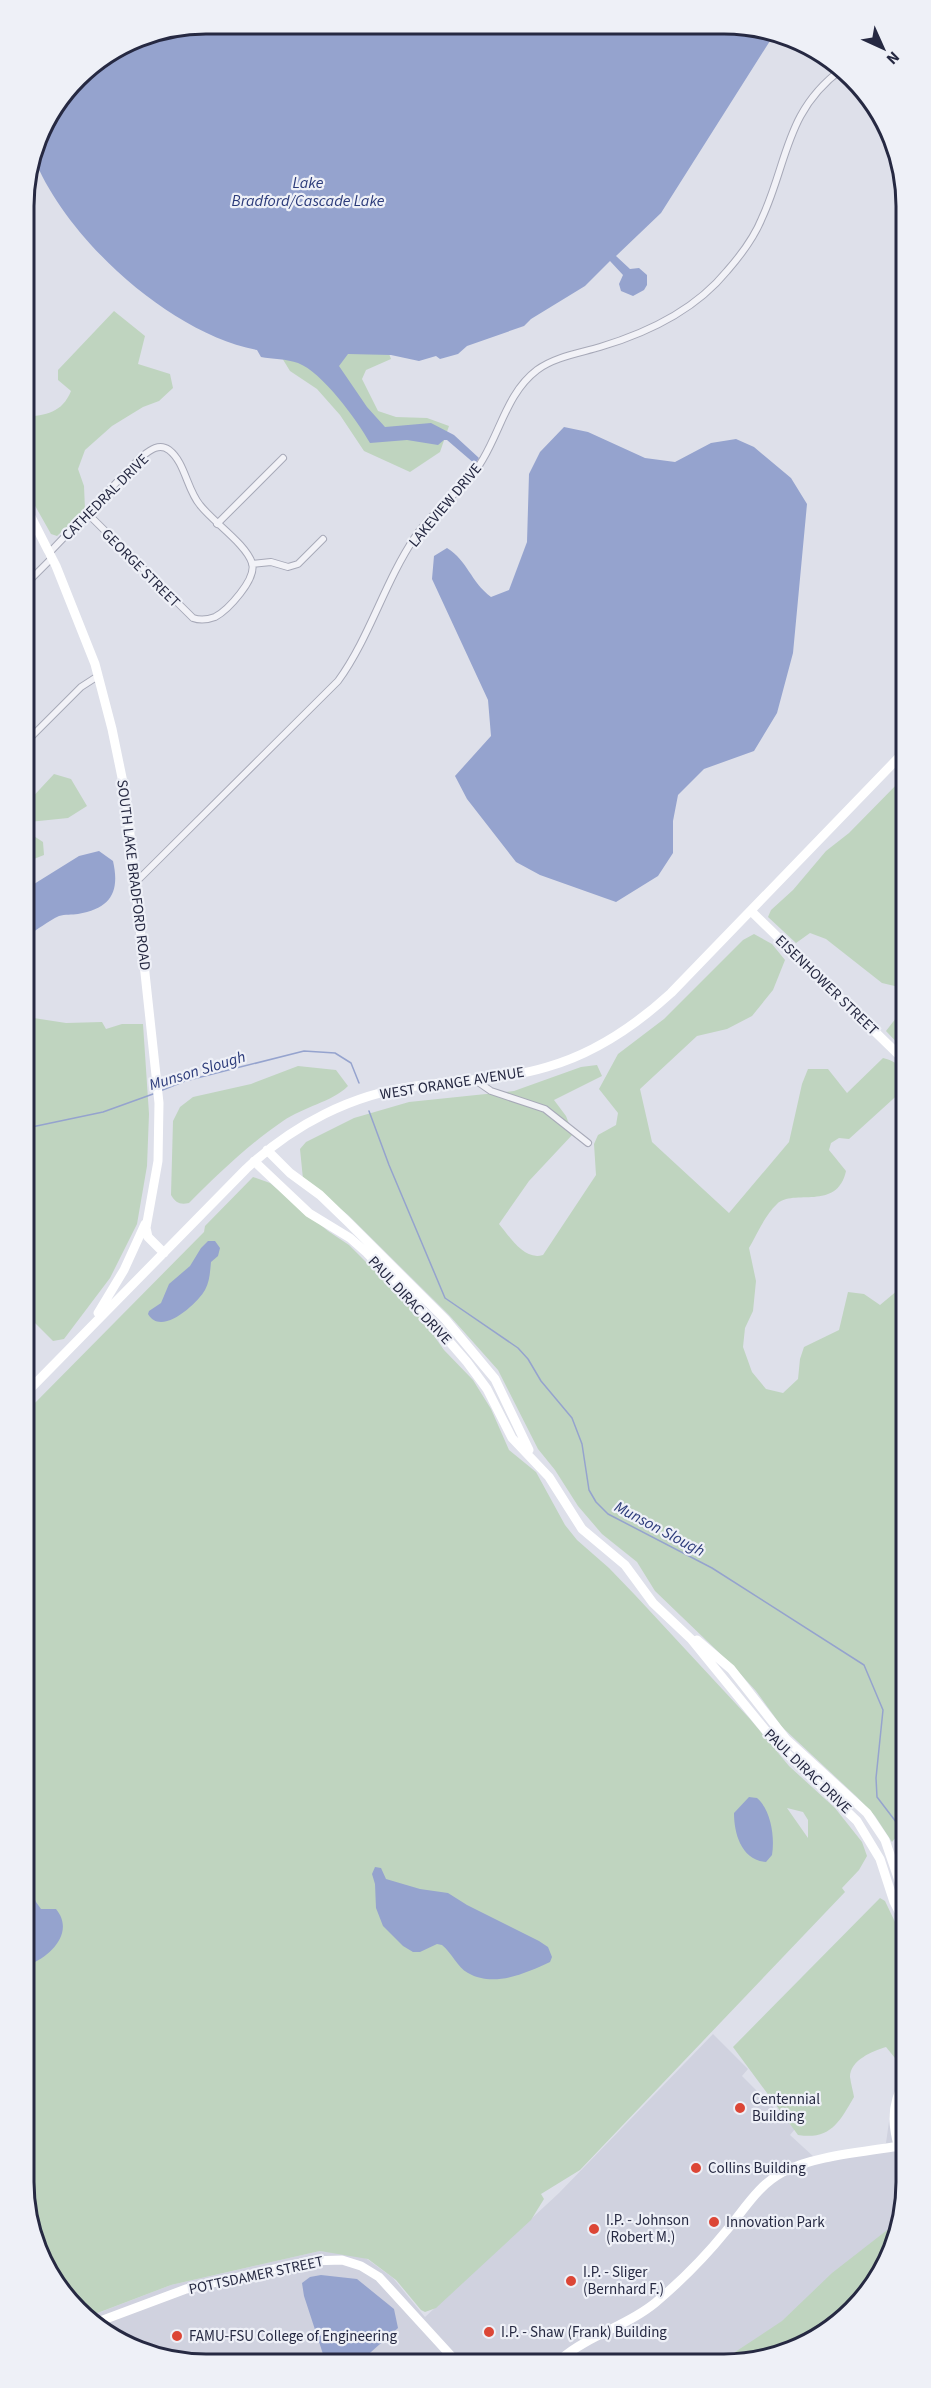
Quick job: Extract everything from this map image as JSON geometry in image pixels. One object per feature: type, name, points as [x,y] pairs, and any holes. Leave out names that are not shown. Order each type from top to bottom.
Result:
[{"type":"street","name":"LAKEVIEW DRIVE","points":[[137,881],[338,681],[353,658],[415,536],[475,472],[511,400],[524,382],[546,365],[624,339],[673,316],[709,291],[725,274],[742,253],[763,218],[795,123],[812,99],[835,75]]},
{"type":"street","name":"CATHEDRAL DRIVE","points":[[35,574],[87,513],[140,458],[152,449],[163,447],[174,455],[194,498],[217,524]]},
{"type":"street","points":[[283,458],[217,524],[242,548],[252,563],[271,562],[288,567],[298,564],[323,539]]},
{"type":"street","name":"GEORGE STREET","points":[[87,513],[187,614],[197,620],[218,616],[251,580],[252,563]]},
{"type":"street","name":"SOUTH LAKE BRADFORD ROAD","points":[[35,524],[51,555],[85,636],[112,729],[126,797],[137,881],[159,1103],[158,1161],[147,1219],[120,1278],[80,1338]]},
{"type":"street","points":[[35,733],[81,687],[98,676]]},
{"type":"street","name":"WEST ORANGE AVENUE","points":[[34,1384],[254,1161],[317,1118],[364,1098],[413,1086],[503,1078],[548,1067],[584,1052],[620,1033],[671,993],[896,760]]},
{"type":"street","name":"EISENHOWER STREET","points":[[751,910],[896,1052]]},
{"type":"street","points":[[475,1080],[491,1091],[544,1109],[588,1143]]},
{"type":"street","name":"PAUL DIRAC DRIVE","points":[[267,1150],[290,1173],[320,1196],[356,1229],[431,1303],[475,1353],[500,1389],[521,1437],[538,1465]]},
{"type":"street","name":"PAUL DIRAC DRIVE","points":[[254,1161],[309,1213],[354,1241],[406,1291],[481,1379],[512,1438],[554,1484],[582,1529],[625,1565],[653,1603],[723,1662],[786,1739],[867,1813],[885,1840],[896,1872]]},
{"type":"street","points":[[147,1219],[148,1237],[164,1253]]},
{"type":"street","name":"PAUL DIRAC DRIVE","points":[[685,1632],[776,1743],[857,1821],[876,1849],[896,1906]]},
{"type":"street","points":[[896,2103],[893,2114],[896,2136]]},
{"type":"street","points":[[568,2354],[581,2344],[637,2316],[671,2290],[712,2248],[756,2193],[774,2177],[802,2164],[896,2147]]},
{"type":"street","name":"POTTSDAMER STREET","points":[[104,2319],[186,2289],[310,2261],[342,2260],[370,2271],[387,2283],[450,2354]]},
{"type":"shaded area","name":"Innovation Park","points":[[713,2034],[748,2069],[742,2076],[795,2129],[790,2135],[814,2157],[886,2143],[891,2107],[896,2093],[896,2192],[891,2226],[883,2247],[861,2286],[846,2303],[829,2318],[800,2336],[769,2348],[724,2354],[207,2354],[173,2350],[151,2344],[131,2336],[96,2313],[171,2285],[320,2251],[356,2255],[367,2259],[393,2278],[425,2317],[559,2193]]},
{"type":"green space","points":[[114,311],[145,336],[138,364],[170,374],[173,388],[159,401],[143,407],[112,426],[85,450],[78,469],[84,486],[85,510],[57,536],[51,534],[35,505],[35,416],[46,414],[58,408],[71,391],[58,380],[58,370]]},
{"type":"green space","points":[[388,351],[391,359],[366,370],[362,379],[378,411],[396,417],[427,418],[449,426],[440,452],[410,472],[364,451],[340,415],[317,389],[290,371],[279,353]]},
{"type":"green space","points":[[54,774],[71,779],[87,806],[68,818],[35,821],[35,795]]},
{"type":"green space","points":[[896,785],[896,986],[882,983],[826,939],[810,933],[796,943],[768,917],[771,910],[793,890],[826,851],[849,833]]},
{"type":"green space","points":[[35,837],[43,842],[44,855],[35,859]]},
{"type":"green space","points":[[754,934],[772,944],[785,960],[773,990],[752,1016],[727,1029],[697,1036],[640,1089],[652,1142],[729,1213],[789,1142],[802,1084],[808,1069],[828,1069],[847,1093],[883,1058],[896,1063],[896,1096],[849,1139],[839,1138],[831,1143],[829,1150],[846,1171],[841,1184],[834,1191],[824,1195],[793,1198],[777,1204],[749,1248],[756,1281],[753,1311],[745,1328],[743,1347],[752,1372],[766,1389],[783,1393],[798,1379],[804,1347],[839,1330],[848,1292],[864,1294],[880,1305],[896,1292],[896,1837],[892,1842],[875,1816],[782,1727],[756,1691],[733,1666],[655,1591],[637,1562],[602,1534],[578,1506],[555,1470],[538,1449],[498,1370],[449,1315],[348,1215],[303,1179],[300,1149],[306,1142],[354,1118],[409,1102],[514,1091],[581,1067],[597,1065],[602,1076],[554,1100],[566,1116],[573,1134],[529,1181],[499,1224],[518,1247],[530,1255],[543,1255],[596,1175],[594,1144],[598,1135],[616,1125],[618,1113],[599,1089],[618,1054],[664,1019],[743,940]]},
{"type":"green space","points":[[35,1018],[66,1023],[102,1022],[106,1029],[122,1024],[143,1024],[149,1114],[147,1166],[137,1224],[110,1278],[64,1339],[53,1341],[34,1322]]},
{"type":"green space","points":[[896,1018],[896,1042],[886,1031]]},
{"type":"green space","points":[[298,1066],[336,1070],[348,1086],[334,1096],[291,1116],[270,1130],[234,1160],[189,1203],[178,1203],[171,1195],[173,1121],[180,1107],[193,1097],[251,1084]]},
{"type":"green space","points":[[253,1177],[270,1183],[328,1231],[349,1245],[420,1316],[444,1350],[473,1380],[491,1409],[509,1450],[536,1472],[565,1525],[577,1540],[635,1595],[750,1719],[789,1766],[835,1808],[862,1842],[867,1856],[859,1870],[842,1888],[845,1892],[580,2170],[541,2194],[544,2199],[531,2220],[436,2308],[425,2312],[396,2280],[368,2259],[320,2251],[171,2285],[97,2313],[70,2286],[48,2247],[40,2226],[34,2181],[34,1404],[204,1232],[205,1226]],"holes":[[[787,1808],[803,1812],[808,1820],[808,1838]]]},
{"type":"green space","points":[[880,1898],[885,1901],[896,1924],[896,2059],[886,2047],[858,2061],[850,2077],[854,2097],[832,2128],[818,2135],[798,2135],[733,2047]]},
{"type":"green space","points":[[890,2227],[873,2267],[861,2286],[829,2318],[800,2336],[780,2344],[769,2348],[733,2353],[782,2321],[832,2273]]},
{"type":"water","name":"Lake Bradford/Cascade Lake","points":[[724,34],[770,41],[661,213],[616,256],[630,269],[639,268],[647,275],[647,285],[644,290],[633,296],[621,291],[619,284],[623,275],[610,261],[585,286],[531,319],[524,326],[467,346],[458,354],[440,359],[436,356],[419,361],[391,355],[348,354],[339,366],[367,407],[385,427],[431,423],[454,435],[479,458],[475,464],[447,440],[438,445],[407,440],[370,443],[357,422],[328,386],[307,368],[294,362],[261,357],[257,350],[224,340],[190,325],[157,304],[96,250],[70,220],[49,189],[39,168],[40,162],[58,121],[77,93],[111,64],[131,52],[162,40],[196,35]]},
{"type":"water","points":[[564,427],[588,432],[645,458],[675,462],[711,443],[736,439],[754,447],[791,478],[807,504],[793,653],[777,713],[754,751],[704,769],[678,795],[673,821],[673,853],[658,876],[616,902],[540,875],[516,862],[467,799],[455,776],[491,736],[488,700],[432,579],[434,556],[447,548],[460,559],[478,584],[491,597],[509,590],[527,542],[529,474],[540,452]]},
{"type":"water","points":[[99,851],[113,861],[115,882],[110,897],[98,908],[78,914],[59,916],[35,931],[35,884],[79,856]]},
{"type":"water","points":[[208,1241],[215,1241],[220,1248],[218,1256],[211,1262],[209,1280],[201,1296],[178,1316],[161,1322],[154,1320],[148,1314],[149,1311],[161,1303],[169,1284],[190,1266]]},
{"type":"water","points":[[749,1797],[757,1798],[762,1803],[771,1824],[772,1855],[766,1862],[757,1860],[745,1851],[735,1829],[734,1813]]},
{"type":"water","points":[[375,1867],[381,1868],[386,1879],[420,1889],[448,1893],[539,1941],[548,1947],[552,1957],[550,1962],[510,1977],[488,1979],[468,1973],[442,1945],[437,1944],[420,1952],[413,1952],[403,1946],[383,1926],[376,1908],[375,1884],[372,1874]]},
{"type":"water","points":[[34,1898],[41,1909],[56,1909],[63,1926],[58,1942],[34,1962]]},
{"type":"water","points":[[321,2275],[357,2279],[394,2309],[398,2328],[369,2354],[323,2354],[304,2296],[302,2283],[310,2277]]},
{"type":"waterway","name":"Munson Slough","points":[[160,1091],[185,1081],[304,1051],[335,1053],[351,1063],[359,1083]]},
{"type":"waterway","name":"Munson Slough","points":[[35,1126],[103,1112],[153,1094]]},
{"type":"waterway","name":"Munson Slough","points":[[369,1111],[389,1165],[445,1298],[518,1348],[528,1359],[541,1381],[572,1418],[582,1444],[589,1490],[596,1502],[608,1514],[712,1568],[864,1665],[883,1710],[876,1778],[877,1797],[896,1822]]},
{"type":"place","name":"Centennial Building","points":[[740,2108]]},
{"type":"place","name":"Collins Building","points":[[696,2168]]},
{"type":"place","name":"Innovation Park","points":[[714,2222]]},
{"type":"place","name":"I.P. - Johnson (Robert M.)","points":[[594,2229]]},
{"type":"place","name":"I.P. - Sliger (Bernhard F.)","points":[[571,2281]]},
{"type":"place","name":"I.P. - Shaw (Frank) Building","points":[[489,2332]]},
{"type":"place","name":"FAMU-FSU College of Engineering","points":[[177,2336]]}]
